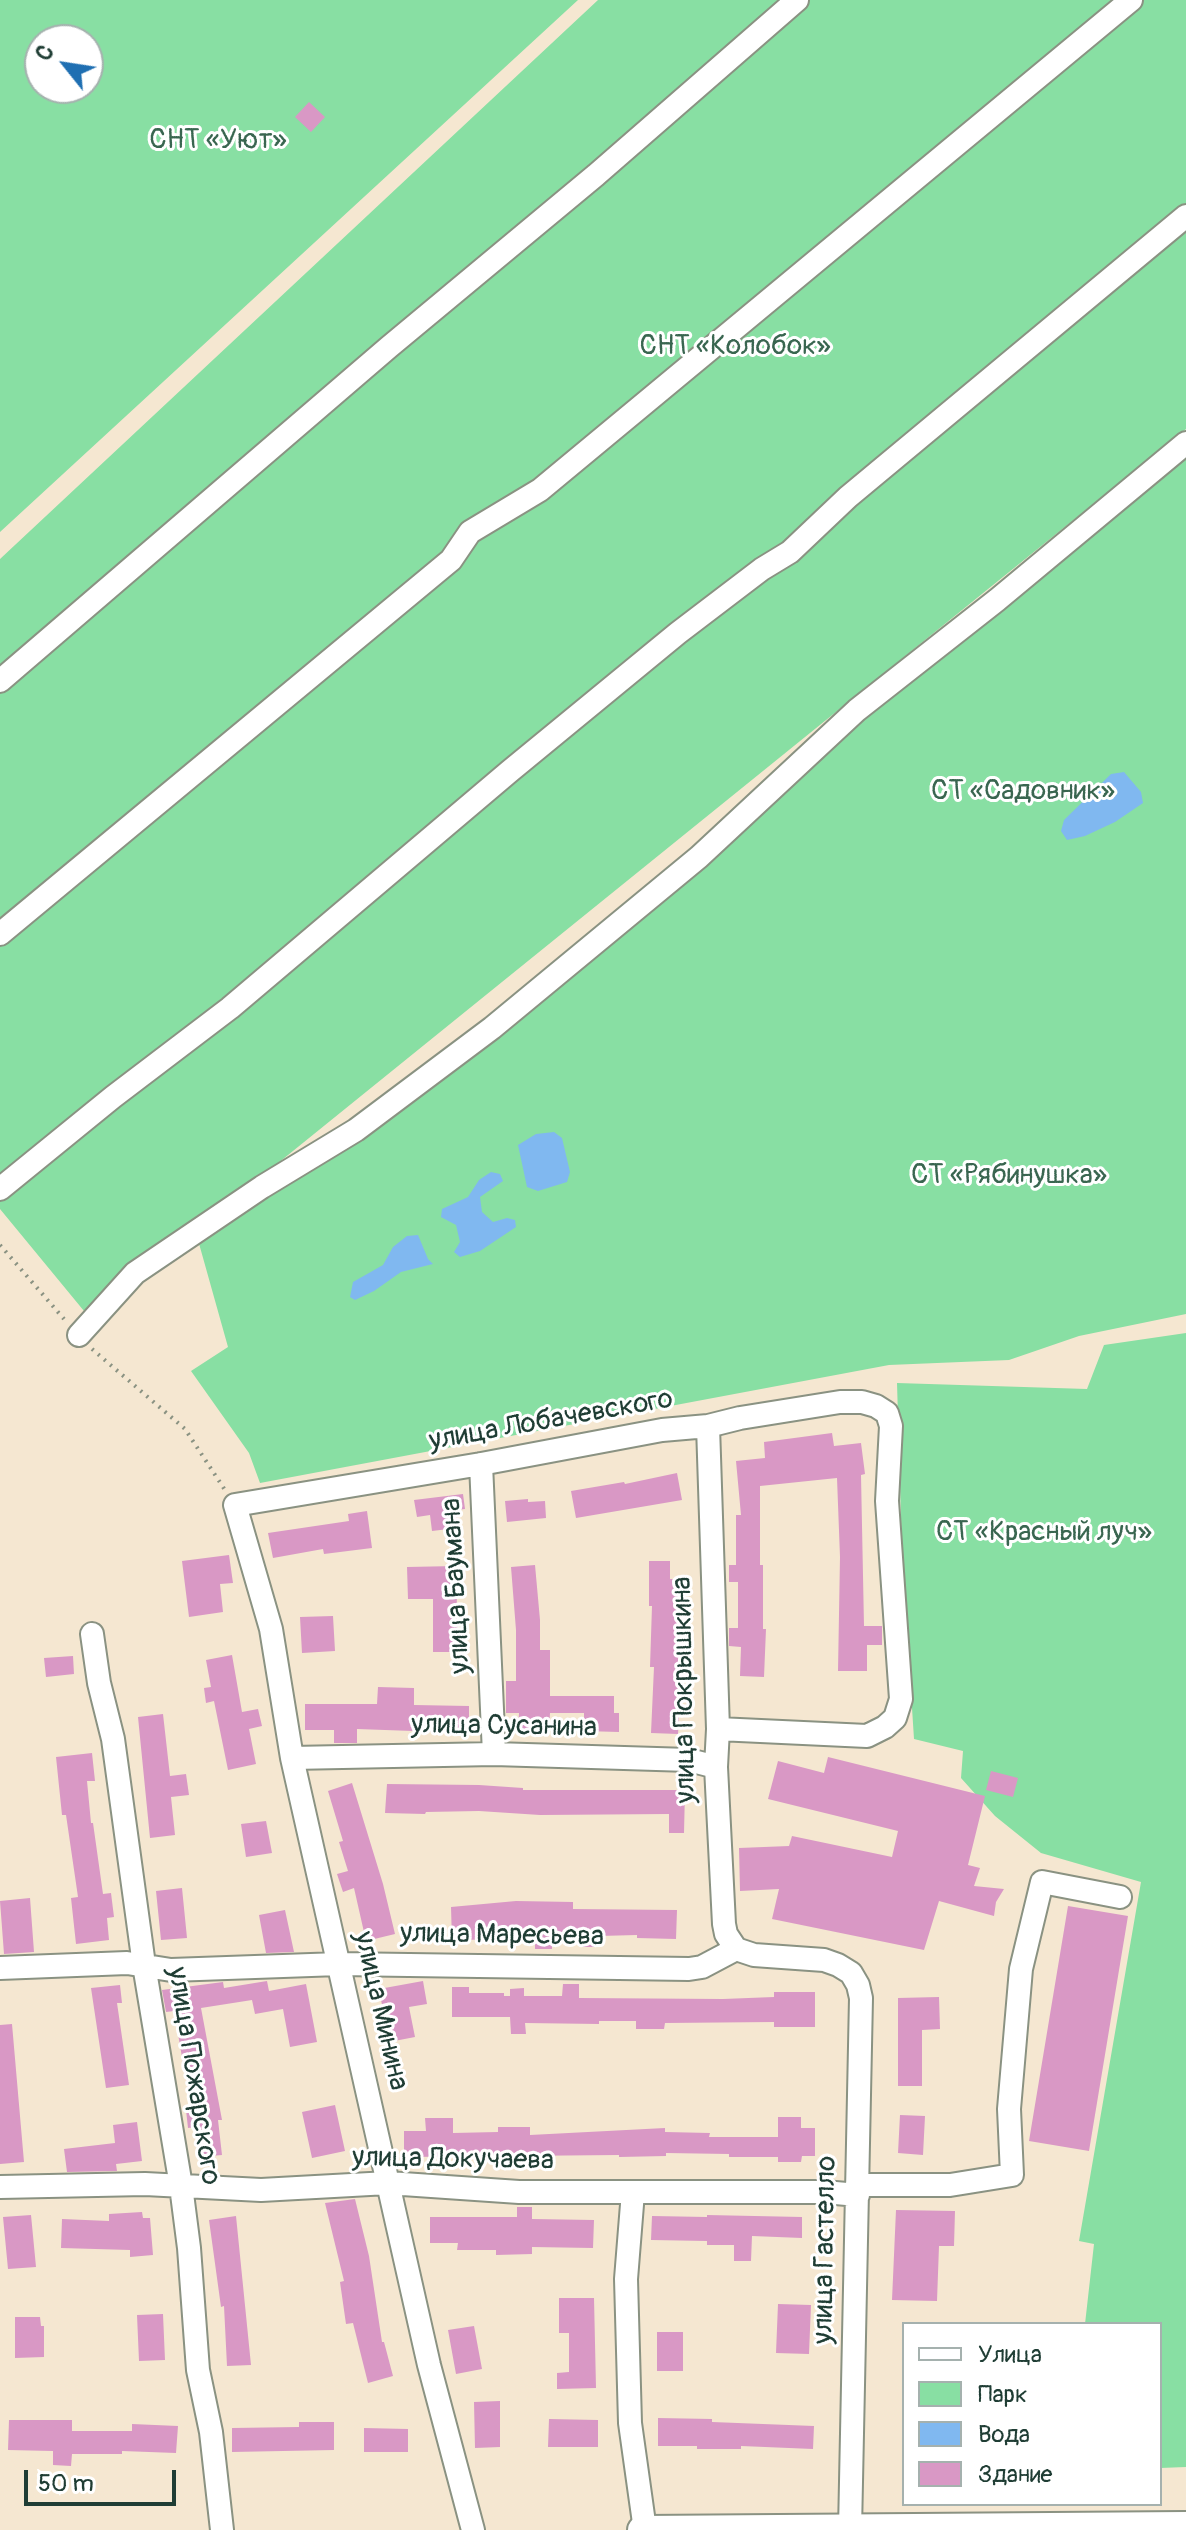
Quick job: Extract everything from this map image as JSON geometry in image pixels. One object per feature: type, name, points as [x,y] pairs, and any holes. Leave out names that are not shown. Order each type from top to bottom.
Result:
[{"type":"main road","points":[[644,2530],[1186,2526]]},
{"type":"street","points":[[0,681],[389,347],[596,175],[797,0]]},
{"type":"street","points":[[0,934],[451,560],[470,532],[540,490],[1131,0]]},
{"type":"street","points":[[0,1189],[113,1097],[230,1008],[678,633],[762,569],[790,552],[848,497],[1186,216]]},
{"type":"street","points":[[79,1335],[135,1273],[262,1187],[356,1130],[492,1028],[699,857],[857,710],[997,600],[1186,443]]},
{"type":"street","name":"улица Лобачевского","points":[[235,1505],[840,1402],[862,1402],[876,1406],[887,1413],[891,1426],[887,1501],[901,1699],[895,1718],[867,1736],[718,1729]]},
{"type":"street","name":"улица Покрышкина","points":[[708,1426],[718,1729],[716,1767],[724,1924],[726,1934],[736,1949]]},
{"type":"street","name":"улица Баумана","points":[[481,1464],[494,1754]]},
{"type":"street","name":"улица Минина","points":[[235,1505],[271,1629],[292,1758],[429,2365],[473,2530]]},
{"type":"street","name":"улица Пожарского","points":[[92,1634],[99,1683],[113,1739],[144,1965],[181,2186],[198,2370],[211,2432],[222,2530]]},
{"type":"street","name":"улица Сусанина","points":[[292,1758],[494,1754],[689,1760],[716,1767]]},
{"type":"street","name":"улица Докучаева","points":[[0,2187],[145,2184],[261,2190],[388,2183],[519,2192],[824,2192],[950,2185],[1012,2175],[1009,2109],[1021,1969],[1042,1882],[1120,1897]]},
{"type":"street","name":"улица Маресьева","points":[[0,1968],[127,1963],[171,1970],[339,1964],[689,1969],[702,1967],[736,1949]]},
{"type":"street","name":"улица Гастелло","points":[[736,1949],[754,1955],[824,1960],[838,1965],[851,1973],[861,1998],[850,2530]]},
{"type":"street","points":[[633,2192],[626,2279],[630,2423],[644,2530]]},
{"type":"path","points":[[0,1245],[79,1335],[185,1429],[235,1505]]},
{"type":"green space","name":"СНТ «Уют»","points":[[0,0],[578,0],[0,532]]},
{"type":"green space","name":"СНТ «Колобок»","points":[[598,0],[1186,0],[1186,429],[194,1231],[188,1227],[84,1311],[0,1209],[0,559]]},
{"type":"green space","points":[[1186,458],[1186,1314],[1079,1336],[1009,1360],[889,1365],[260,1483],[249,1453],[191,1371],[228,1347],[198,1240],[363,1140],[637,922],[863,718]]},
{"type":"green space","name":"СТ «Красный луч»","points":[[1186,1333],[1186,2467],[1162,2468],[1162,2322],[1085,2322],[1094,2244],[1079,2241],[1141,1882],[1041,1853],[995,1816],[961,1778],[963,1751],[914,1739],[902,1552],[897,1383],[1087,1389],[1104,1345]]},
{"type":"water","points":[[1124,772],[1141,792],[1143,803],[1115,822],[1085,836],[1067,840],[1061,831],[1064,820],[1111,774]]},
{"type":"water","points":[[554,1132],[562,1138],[570,1172],[567,1182],[538,1191],[527,1187],[518,1145],[536,1134]]},
{"type":"water","points":[[491,1172],[500,1174],[503,1181],[480,1197],[482,1212],[493,1222],[507,1218],[515,1220],[516,1227],[480,1251],[460,1257],[454,1252],[460,1242],[456,1225],[441,1217],[442,1209],[468,1197],[479,1180]]},
{"type":"water","points":[[418,1235],[433,1264],[401,1272],[355,1300],[350,1297],[353,1282],[383,1265],[393,1247],[407,1236]]},
{"type":"building","points":[[309,102],[325,117],[311,132],[295,117]]},
{"type":"building","points":[[832,1433],[834,1446],[861,1443],[865,1474],[861,1475],[864,1626],[882,1626],[882,1645],[867,1645],[867,1671],[838,1671],[840,1557],[837,1478],[760,1486],[760,1565],[763,1565],[763,1629],[766,1629],[764,1677],[740,1676],[741,1647],[729,1646],[729,1628],[738,1628],[738,1582],[729,1582],[729,1565],[736,1565],[736,1515],[741,1515],[736,1461],[765,1458],[764,1442]]},
{"type":"building","points":[[677,1473],[682,1500],[576,1518],[571,1491]]},
{"type":"building","points":[[463,1494],[465,1509],[456,1510],[457,1528],[432,1531],[430,1515],[417,1517],[414,1500]]},
{"type":"building","points":[[528,1499],[528,1502],[545,1501],[546,1518],[507,1522],[505,1501]]},
{"type":"building","points":[[367,1511],[372,1548],[324,1554],[323,1549],[273,1558],[268,1533],[349,1521],[348,1514]]},
{"type":"building","points":[[229,1555],[233,1583],[220,1584],[223,1612],[189,1617],[182,1561]]},
{"type":"building","points":[[649,1561],[670,1561],[670,1579],[679,1579],[679,1647],[688,1648],[687,1668],[682,1668],[678,1734],[651,1733],[654,1667],[650,1667],[652,1606],[649,1606]]},
{"type":"building","points":[[535,1565],[540,1650],[550,1650],[550,1696],[614,1696],[614,1713],[619,1713],[619,1732],[584,1731],[584,1713],[550,1713],[549,1732],[518,1731],[519,1713],[506,1713],[506,1681],[516,1681],[511,1567]]},
{"type":"building","points":[[456,1566],[458,1652],[433,1652],[433,1599],[408,1599],[407,1567]]},
{"type":"building","points":[[333,1616],[335,1651],[302,1653],[300,1617]]},
{"type":"building","points":[[232,1655],[242,1712],[258,1709],[262,1726],[249,1729],[256,1764],[228,1770],[214,1701],[206,1703],[204,1688],[211,1687],[206,1660]]},
{"type":"building","points":[[73,1656],[74,1674],[46,1677],[44,1658]]},
{"type":"building","points":[[378,1687],[414,1688],[414,1705],[469,1706],[469,1733],[357,1729],[357,1743],[334,1743],[334,1730],[305,1730],[305,1704],[377,1704]]},
{"type":"building","points":[[163,1714],[170,1776],[186,1774],[189,1795],[171,1797],[175,1835],[150,1838],[138,1717]]},
{"type":"building","points":[[92,1753],[95,1781],[87,1781],[91,1823],[103,1894],[111,1893],[114,1917],[107,1918],[109,1940],[76,1944],[71,1898],[78,1897],[66,1815],[62,1815],[56,1757]]},
{"type":"building","points":[[828,1757],[985,1796],[968,1865],[980,1868],[974,1886],[1004,1889],[996,1902],[994,1916],[939,1901],[924,1950],[772,1919],[779,1889],[740,1891],[739,1848],[789,1846],[792,1836],[892,1857],[898,1831],[768,1799],[778,1761],[824,1773]]},
{"type":"building","points":[[991,1771],[1018,1778],[1013,1797],[986,1790]]},
{"type":"building","points":[[352,1783],[395,1934],[366,1941],[354,1888],[343,1892],[337,1874],[348,1871],[339,1842],[343,1841],[328,1791]]},
{"type":"building","points":[[387,1784],[479,1785],[523,1790],[685,1790],[684,1833],[669,1833],[669,1814],[385,1813]]},
{"type":"building","points":[[266,1821],[272,1853],[246,1857],[241,1824]]},
{"type":"building","points":[[182,1888],[187,1938],[161,1940],[156,1891]]},
{"type":"building","points":[[30,1898],[34,1952],[4,1954],[0,1901]]},
{"type":"building","points":[[516,1901],[573,1902],[573,1909],[677,1910],[676,1939],[637,1938],[637,1935],[599,1936],[599,1947],[583,1947],[583,1937],[552,1937],[552,1949],[535,1949],[535,1936],[452,1941],[451,1907]]},
{"type":"building","points":[[1068,1906],[1128,1916],[1089,2151],[1029,2141]]},
{"type":"building","points":[[285,1910],[294,1952],[266,1953],[259,1915]]},
{"type":"building","points":[[267,1981],[269,1991],[306,1984],[317,2042],[290,2047],[283,2009],[255,2014],[252,2000],[201,2008],[222,2120],[218,2120],[222,2155],[200,2157],[196,2127],[188,2128],[186,2110],[191,2109],[174,2011],[166,2012],[162,1990],[223,1982],[224,1988]]},
{"type":"building","points":[[423,1981],[427,2004],[409,2007],[415,2037],[389,2042],[379,1989]]},
{"type":"building","points":[[563,1984],[579,1984],[579,1998],[723,1999],[774,1997],[774,1992],[815,1992],[815,2027],[774,2027],[774,2022],[665,2023],[664,2029],[636,2029],[636,2021],[599,2021],[599,2024],[525,2023],[526,2034],[511,2034],[510,2017],[452,2017],[452,1987],[469,1987],[469,1993],[504,1993],[504,1996],[510,1996],[510,1989],[524,1988],[524,1996],[562,1996]]},
{"type":"building","points":[[120,1985],[122,2003],[117,2003],[129,2085],[106,2088],[91,1988]]},
{"type":"building","points":[[939,1997],[940,2029],[922,2030],[922,2086],[898,2086],[898,1998]]},
{"type":"building","points":[[12,2024],[24,2162],[0,2164],[0,2025]]},
{"type":"building","points":[[335,2105],[345,2151],[312,2158],[302,2112]]},
{"type":"building","points":[[900,2115],[925,2116],[923,2155],[898,2153]]},
{"type":"building","points":[[778,2117],[801,2117],[801,2128],[815,2128],[815,2156],[802,2156],[801,2162],[778,2162],[778,2157],[666,2153],[666,2156],[619,2157],[404,2157],[404,2131],[426,2131],[425,2118],[453,2118],[453,2133],[498,2132],[498,2127],[530,2127],[530,2135],[665,2128],[665,2132],[710,2133],[709,2137],[778,2137]]},
{"type":"building","points":[[137,2122],[142,2161],[116,2164],[117,2171],[67,2172],[64,2149],[115,2143],[113,2125]]},
{"type":"building","points":[[355,2199],[369,2256],[382,2342],[393,2376],[368,2383],[353,2323],[346,2324],[340,2282],[344,2281],[325,2203]]},
{"type":"building","points":[[517,2207],[532,2207],[532,2219],[594,2220],[593,2248],[532,2247],[532,2254],[496,2255],[496,2250],[457,2250],[458,2243],[430,2243],[430,2217],[517,2217]]},
{"type":"building","points":[[896,2210],[955,2211],[954,2246],[939,2246],[937,2301],[892,2300]]},
{"type":"building","points":[[142,2212],[143,2218],[150,2218],[153,2255],[130,2257],[130,2250],[61,2248],[62,2219],[109,2221],[109,2214]]},
{"type":"building","points":[[31,2215],[36,2267],[8,2269],[3,2217]]},
{"type":"building","points":[[236,2216],[251,2365],[227,2366],[224,2306],[221,2307],[209,2220]]},
{"type":"building","points":[[652,2216],[802,2217],[802,2238],[752,2236],[751,2261],[734,2261],[734,2245],[651,2240]]},
{"type":"building","points":[[559,2298],[594,2298],[596,2388],[557,2389],[557,2373],[569,2372],[569,2333],[559,2333]]},
{"type":"building","points":[[778,2304],[811,2305],[809,2354],[776,2353]]},
{"type":"building","points":[[163,2314],[165,2360],[139,2361],[137,2315]]},
{"type":"building","points":[[15,2317],[40,2317],[41,2326],[44,2326],[44,2357],[15,2358]]},
{"type":"building","points":[[474,2326],[482,2369],[456,2374],[448,2330]]},
{"type":"building","points":[[657,2332],[683,2332],[683,2371],[657,2371]]},
{"type":"building","points":[[500,2401],[500,2447],[475,2448],[474,2402]]},
{"type":"building","points":[[658,2418],[814,2426],[813,2449],[658,2446]]},
{"type":"building","points":[[549,2419],[598,2420],[598,2447],[548,2447]]},
{"type":"building","points":[[9,2420],[72,2420],[72,2431],[132,2431],[132,2424],[178,2426],[176,2453],[122,2451],[122,2454],[72,2454],[71,2466],[53,2465],[53,2451],[8,2450]]},
{"type":"building","points":[[299,2422],[334,2422],[334,2450],[232,2452],[232,2428],[299,2427]]},
{"type":"building","points":[[364,2428],[408,2429],[408,2452],[364,2452]]},
{"type":"park label","name":"СТ «Садовник»","points":[[1023,792]]},
{"type":"park label","name":"СТ «Рябинушка»","points":[[1009,1176]]}]
